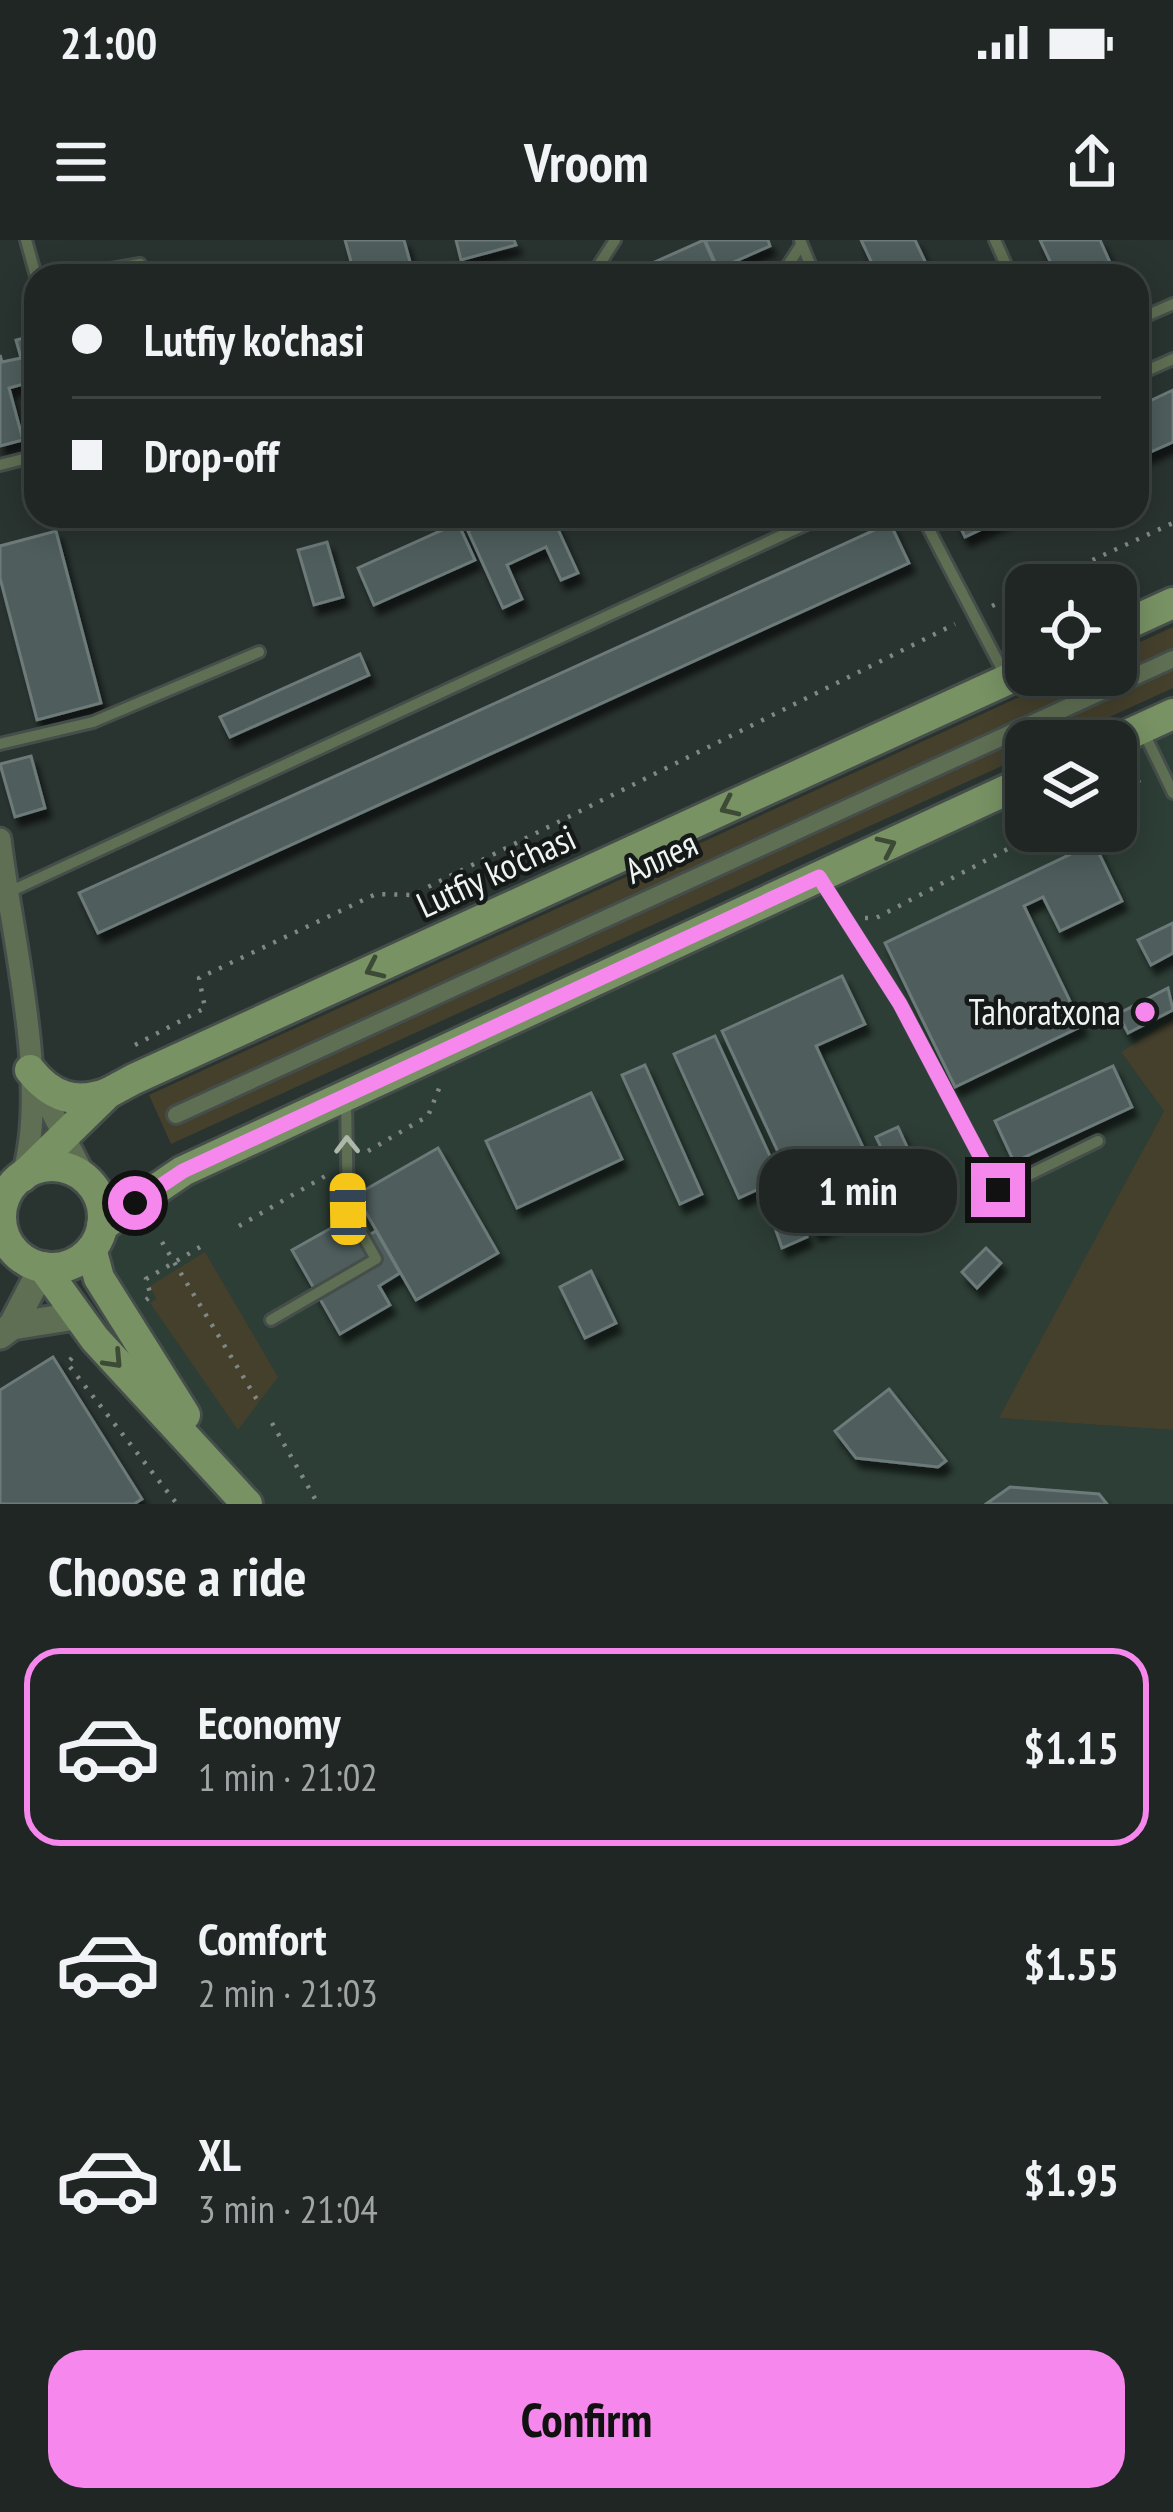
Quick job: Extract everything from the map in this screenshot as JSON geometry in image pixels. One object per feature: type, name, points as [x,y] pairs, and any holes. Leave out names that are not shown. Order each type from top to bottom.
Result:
[{"type":"main road","points":[[1137,619],[1173,603]]},
{"type":"main road","name":"Lutfiy ko'chasi","points":[[22,1177],[108,1093],[1005,681]]},
{"type":"main road","points":[[1137,730],[1173,714]]},
{"type":"main road","points":[[43,1267],[67,1266],[183,1171],[1005,792]]},
{"type":"main road","points":[[30,1070],[50,1090],[69,1098],[108,1093]]},
{"type":"main road","points":[[224,1476],[99,1278],[100,1201],[86,1180],[54,1166],[22,1177],[5,1197],[3,1231],[15,1252],[43,1267],[75,1316],[247,1504]]},
{"type":"street","name":"Аллея","points":[[176,1115],[1173,659]]},
{"type":"street","points":[[0,839],[3,894],[30,1070],[32,1119],[22,1177]]},
{"type":"street","points":[[30,1070],[86,1180]]},
{"type":"street","points":[[6,1331],[43,1267]]},
{"type":"street","points":[[6,1331],[75,1316]]},
{"type":"lane","points":[[3,894],[798,528]]},
{"type":"lane","points":[[928,528],[974,614],[1005,658]]},
{"type":"lane","points":[[0,744],[93,722],[259,652]]},
{"type":"lane","points":[[1137,748],[1173,793]]},
{"type":"lane","points":[[819,877],[900,1004],[998,1190],[1098,1141]]},
{"type":"lane","points":[[271,1320],[376,1258],[348,1209],[346,1096]]},
{"type":"path","points":[[1083,564],[1173,523]]},
{"type":"path","points":[[126,1060],[137,1042],[205,1008],[199,978],[376,894],[412,895],[1005,600]]},
{"type":"path","points":[[842,918],[876,918],[1005,850]]},
{"type":"path","points":[[239,1226],[428,1116],[442,1078]]},
{"type":"path","points":[[163,1242],[259,1403]]},
{"type":"path","points":[[146,1300],[151,1296],[146,1279],[200,1247]]},
{"type":"path","points":[[67,1363],[177,1504]]},
{"type":"path","points":[[272,1424],[318,1504]]},
{"type":"shaded area","points":[[1173,627],[1173,688],[1103,720],[1005,720],[1005,765],[171,1144],[149,1095],[1022,696],[1137,696],[1137,643]]},
{"type":"shaded area","points":[[1173,714],[1173,1019],[1121,1052],[1164,1111],[1000,1418],[1173,1430],[1173,1504],[247,1504],[99,1278],[102,1226],[1005,792],[1005,852],[1084,852],[1024,906],[1043,897],[1060,930],[1122,900],[1098,852],[1137,852],[1137,731]]},
{"type":"shaded area","points":[[1173,1019],[1173,1430],[999,1418],[1164,1111],[1121,1052]]},
{"type":"shaded area","points":[[205,1252],[278,1377],[238,1430],[150,1303],[156,1299],[150,1286]]},
{"type":"building","points":[[345,240],[404,240],[411,264],[352,264]]},
{"type":"building","points":[[456,240],[514,240],[516,245],[461,260]]},
{"type":"building","points":[[704,240],[715,264],[650,264]]},
{"type":"building","points":[[705,240],[768,240],[770,246],[729,264],[716,264]]},
{"type":"building","points":[[861,240],[915,240],[926,264],[872,264]]},
{"type":"building","points":[[1040,240],[1100,240],[1111,264],[1051,264]]},
{"type":"building","points":[[24,338],[24,384],[9,388],[23,440],[0,446],[0,355],[2,362],[21,358],[16,340]]},
{"type":"building","points":[[1173,390],[1173,442],[1149,453],[1149,401]]},
{"type":"building","points":[[447,528],[460,528],[475,560],[374,605],[358,568]]},
{"type":"building","points":[[557,528],[578,573],[561,580],[546,547],[507,565],[522,599],[503,608],[468,531]]},
{"type":"building","points":[[879,528],[892,528],[909,563],[98,933],[79,893]]},
{"type":"building","points":[[961,528],[984,528],[965,537]]},
{"type":"building","points":[[56,531],[101,703],[37,720],[0,578],[0,546]]},
{"type":"building","points":[[327,542],[343,597],[314,605],[298,550]]},
{"type":"building","points":[[360,654],[369,675],[230,737],[220,717]]},
{"type":"building","points":[[31,756],[45,808],[15,817],[0,764]]},
{"type":"building","points":[[1075,852],[1098,852],[1122,901],[1060,931],[1043,897],[1024,906],[1082,1026],[955,1087],[885,943]]},
{"type":"building","name":"Tahoratxona","points":[[1173,923],[1173,953],[1151,965],[1138,940]]},
{"type":"building","points":[[842,976],[865,1024],[816,1046],[887,1199],[815,1232],[722,1031]]},
{"type":"building","name":"Tahoratxona","points":[[1168,988],[1173,1010],[1128,1033],[1118,1014]]},
{"type":"building","points":[[715,1036],[807,1237],[782,1248],[761,1188],[739,1198],[674,1054]]},
{"type":"building","points":[[645,1065],[702,1194],[680,1204],[622,1075]]},
{"type":"building","points":[[1113,1066],[1132,1107],[1014,1162],[995,1121]]},
{"type":"building","points":[[591,1093],[622,1159],[517,1208],[486,1141]]},
{"type":"building","points":[[898,1127],[925,1186],[904,1196],[876,1137]]},
{"type":"building","points":[[438,1148],[498,1253],[416,1300],[356,1195]]},
{"type":"building","points":[[342,1222],[355,1243],[376,1231],[400,1273],[379,1286],[390,1305],[340,1334],[292,1250]]},
{"type":"building","points":[[986,1248],[1001,1263],[977,1288],[962,1272]]},
{"type":"building","points":[[591,1271],[616,1323],[585,1338],[560,1287]]},
{"type":"building","points":[[53,1357],[142,1499],[134,1504],[0,1504],[0,1390]]},
{"type":"building","points":[[889,1389],[946,1461],[938,1467],[856,1458],[835,1431]]},
{"type":"building","points":[[1010,1487],[1099,1494],[1107,1504],[986,1504]]},
{"type":"place","name":"Tahoratxona","points":[[1145,1012]]},
{"type":"route","points":[[135,1203],[183,1171],[819,877],[900,1004],[998,1190]]}]
